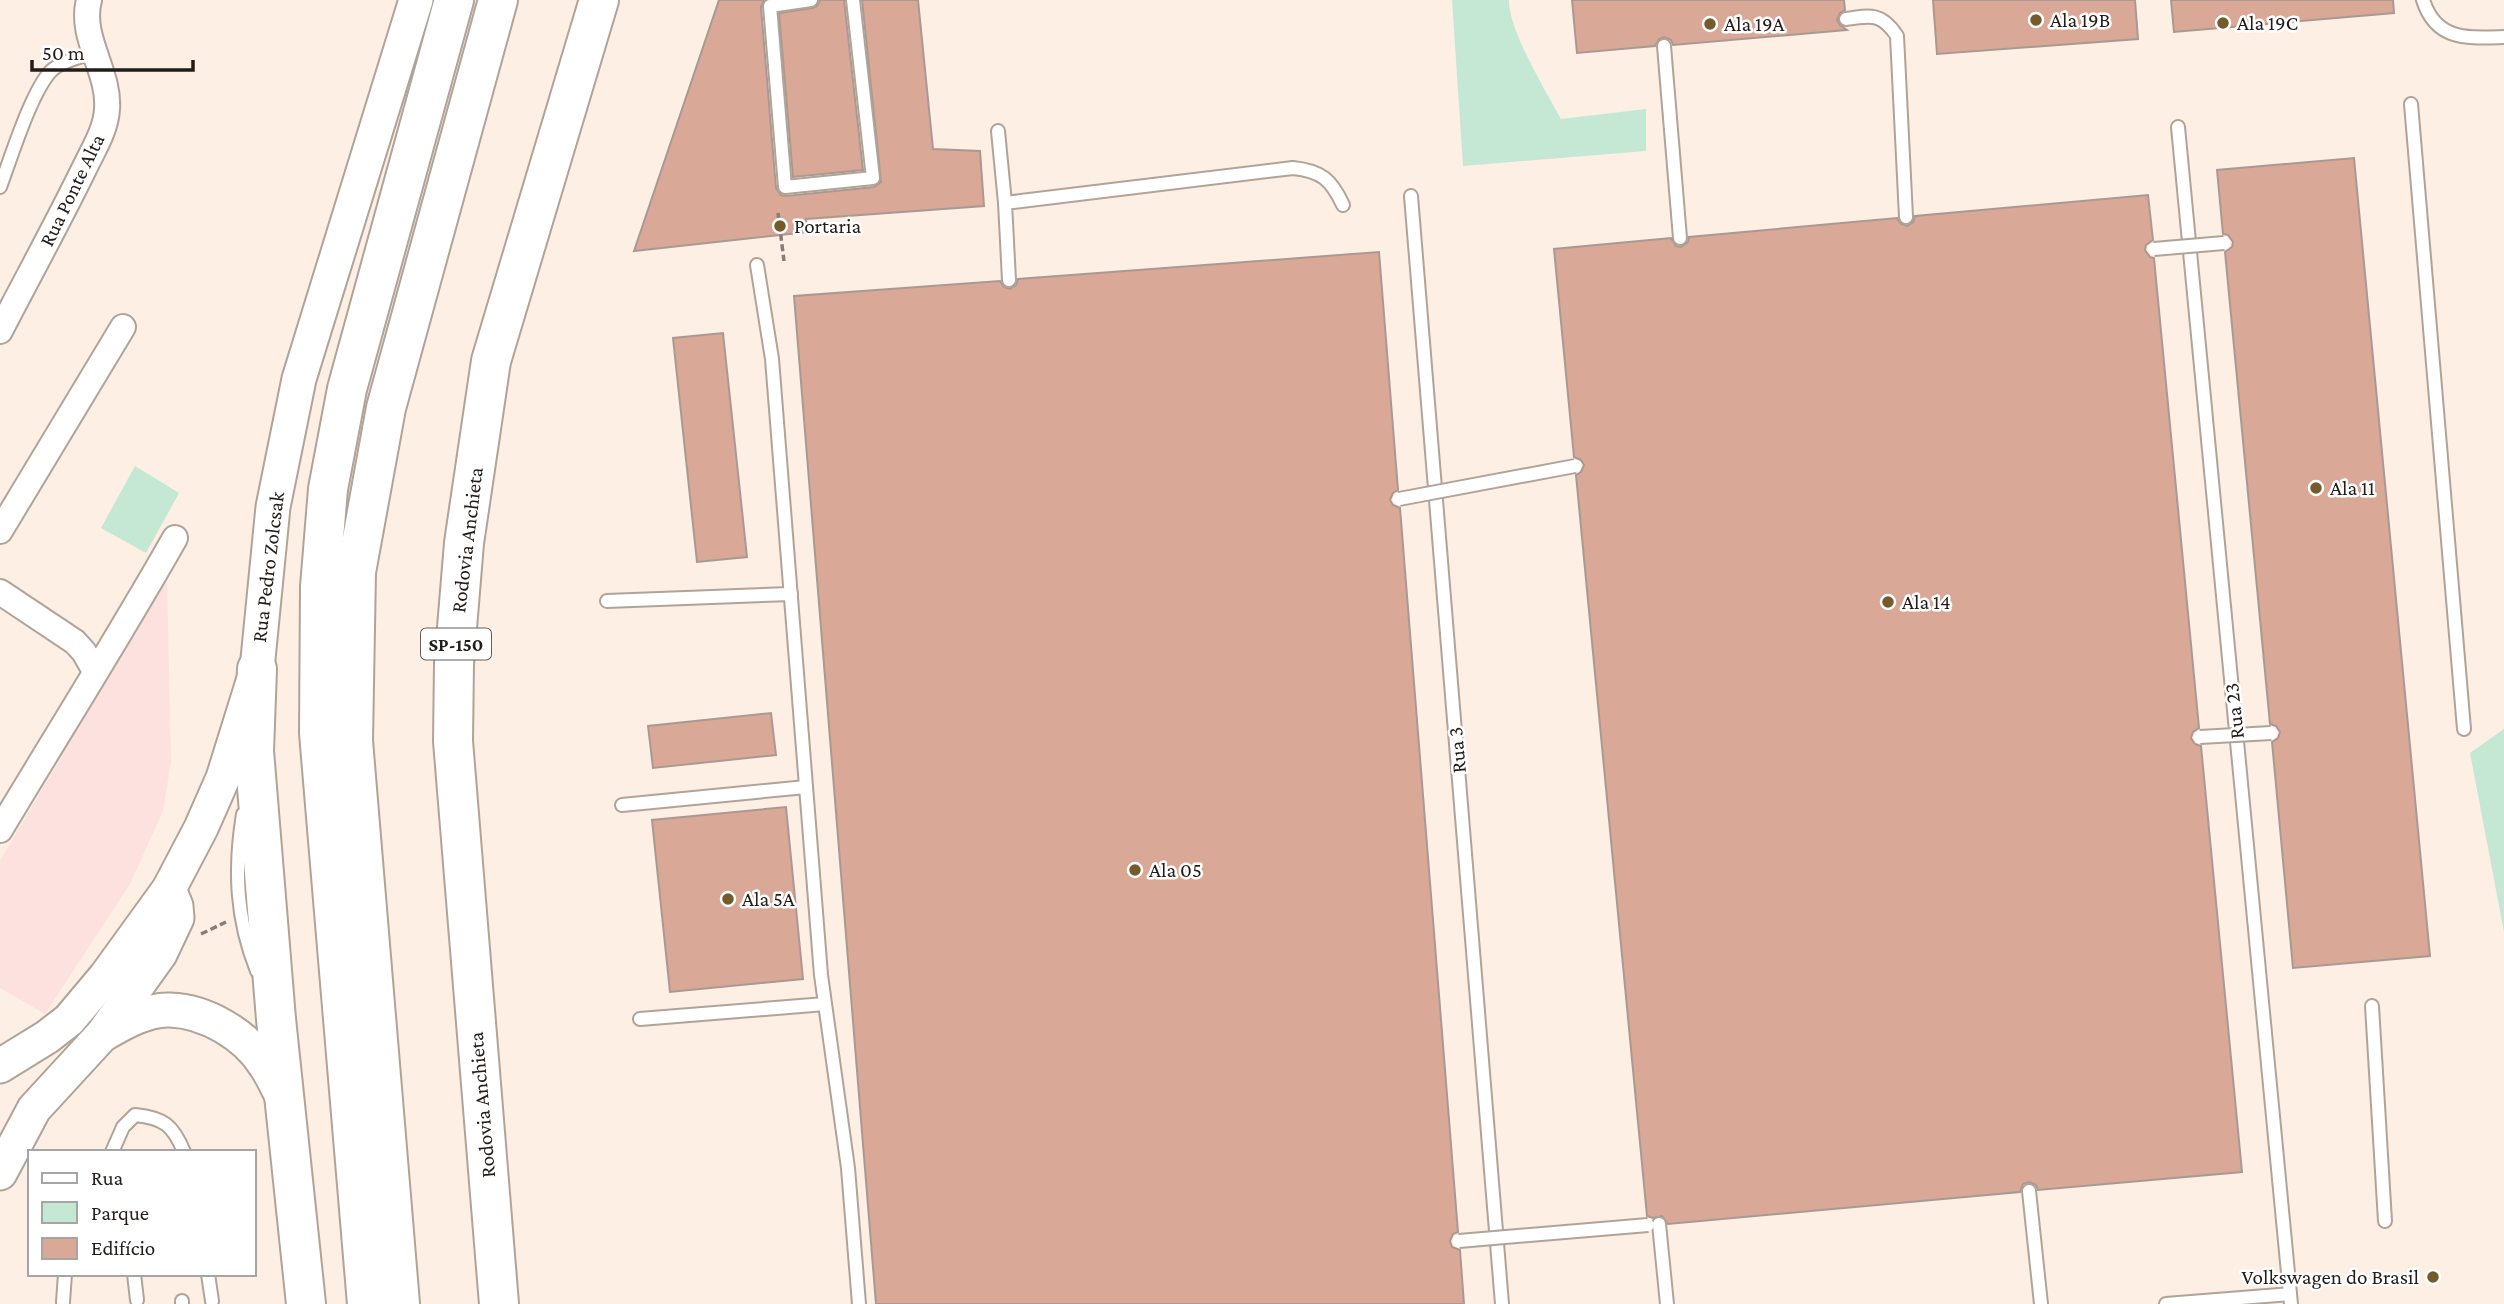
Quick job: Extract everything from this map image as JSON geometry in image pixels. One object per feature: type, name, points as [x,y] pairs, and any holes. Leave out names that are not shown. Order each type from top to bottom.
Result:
[{"type":"highway","points":[[367,1304],[319,733],[320,587],[328,489],[347,389],[454,0]]},
{"type":"highway","points":[[400,1304],[353,741],[356,572],[386,408],[498,0]]},
{"type":"highway","name":"Rodovia Anchieta","points":[[499,1304],[453,741],[454,664],[464,543],[491,361],[598,0]]},
{"type":"highway","points":[[257,669],[254,751],[276,1019],[306,1304]]},
{"type":"main road","name":"Rua Pedro Zolcsak","points":[[0,1066],[47,1038],[69,1020],[106,976],[169,889],[223,778],[257,669],[273,507],[299,379],[415,0]]},
{"type":"main road","points":[[0,1173],[34,1110],[102,1035],[172,934],[177,918],[176,906],[169,889]]},
{"type":"main road","points":[[102,1035],[149,1013],[168,1009],[193,1013],[232,1032],[252,1048],[265,1065],[285,1102]]},
{"type":"main road","points":[[0,1072],[20,1082],[29,1091],[34,1110]]},
{"type":"street","name":"Rua Ponte Alta","points":[[0,331],[103,129],[108,97],[86,21],[89,0]]},
{"type":"street","points":[[0,531],[123,327]]},
{"type":"street","points":[[0,830],[95,671],[116,641],[174,538]]},
{"type":"street","points":[[0,592],[75,642],[95,671]]},
{"type":"lane","points":[[811,0],[771,6],[785,187],[873,178],[853,0]]},
{"type":"lane","points":[[2423,0],[2433,22],[2445,30],[2466,38],[2504,37]]},
{"type":"lane","points":[[1846,19],[1876,17],[1885,21],[1897,36],[1906,217]]},
{"type":"lane","points":[[1664,46],[1680,237]]},
{"type":"lane","points":[[0,187],[37,90],[52,70],[82,56],[96,54]]},
{"type":"lane","points":[[2411,104],[2464,729]]},
{"type":"lane","name":"Rua 23","points":[[2178,127],[2291,1299]]},
{"type":"lane","points":[[998,131],[1009,280]]},
{"type":"lane","points":[[1005,203],[1277,170],[1305,170],[1320,174],[1335,186],[1343,205]]},
{"type":"lane","name":"Rua 3","points":[[1411,196],[1502,1304]]},
{"type":"lane","points":[[2154,249],[2224,243]]},
{"type":"lane","points":[[757,265],[772,359],[825,1004],[848,1168],[859,1304]]},
{"type":"lane","points":[[1399,499],[1575,466]]},
{"type":"lane","points":[[607,601],[791,594]]},
{"type":"lane","points":[[2200,737],[2271,733]]},
{"type":"lane","points":[[622,805],[806,788]]},
{"type":"lane","points":[[640,1019],[825,1004]]},
{"type":"lane","points":[[2372,1006],[2385,1222]]},
{"type":"lane","points":[[113,1150],[123,1127],[135,1115],[155,1117],[175,1131],[183,1150]]},
{"type":"lane","points":[[2029,1191],[2041,1304]]},
{"type":"lane","points":[[1459,1241],[1653,1225],[1667,1304]]},
{"type":"lane","points":[[63,1302],[65,1276]]},
{"type":"lane","points":[[134,1276],[137,1300]]},
{"type":"lane","points":[[208,1276],[212,1301]]},
{"type":"lane","points":[[2165,1304],[2291,1299]]},
{"type":"path","points":[[778,213],[784,261]]},
{"type":"shaded area","points":[[167,577],[171,762],[163,811],[130,884],[45,1014],[0,988],[0,861]]},
{"type":"green space","points":[[1452,0],[1509,0],[1510,12],[1521,43],[1561,119],[1646,109],[1646,151],[1463,166]]},
{"type":"green space","points":[[135,466],[179,493],[146,553],[101,528]]},
{"type":"green space","points":[[2504,729],[2504,932],[2470,753]]},
{"type":"building","points":[[719,0],[764,0],[761,7],[776,188],[781,195],[786,196],[874,187],[881,182],[862,0],[918,0],[933,149],[980,151],[984,206],[806,219],[807,232],[634,251]]},
{"type":"building","points":[[820,0],[844,0],[863,170],[793,177],[779,13],[813,8]]},
{"type":"building","name":"Ala 19A","points":[[1572,0],[1844,0],[1845,10],[1837,20],[1847,30],[1673,45],[1671,40],[1664,37],[1659,39],[1655,46],[1577,53]]},
{"type":"building","name":"Ala 19B","points":[[1933,0],[2135,0],[2138,39],[1937,54]]},
{"type":"building","name":"Ala 19C","points":[[2171,0],[2393,0],[2394,13],[2174,32]]},
{"type":"building","name":"Ala 11","points":[[2354,158],[2430,956],[2293,968],[2272,742],[2278,738],[2280,732],[2276,726],[2270,724],[2225,252],[2232,247],[2233,242],[2228,235],[2223,234],[2217,170]]},
{"type":"building","name":"Ala 14","points":[[2148,195],[2153,240],[2146,245],[2145,250],[2154,258],[2199,728],[2193,732],[2191,738],[2195,744],[2201,746],[2242,1172],[2038,1190],[2036,1185],[2029,1182],[2023,1184],[2020,1192],[1668,1224],[1662,1216],[1647,1216],[1576,475],[1584,465],[1574,457],[1554,249],[1671,238],[1676,246],[1681,247],[1688,242],[1689,237],[1897,218],[1901,224],[1907,226],[1913,222],[1915,216]]},
{"type":"building","name":"Ala 05","points":[[1379,252],[1398,490],[1390,500],[1400,508],[1458,1232],[1453,1234],[1450,1241],[1452,1247],[1460,1250],[1464,1304],[876,1304],[794,296],[1000,281],[1004,287],[1010,289],[1016,285],[1018,279]]},
{"type":"building","points":[[723,333],[747,557],[697,562],[673,338]]},
{"type":"building","points":[[771,713],[776,755],[653,768],[648,726]]},
{"type":"building","name":"Ala 5A","points":[[786,807],[803,979],[670,992],[652,820]]},
{"type":"place","name":"Ala 19B","points":[[2036,20]]},
{"type":"place","name":"Ala 19C","points":[[2223,23]]},
{"type":"place","name":"Ala 19A","points":[[1710,24]]},
{"type":"place","name":"Portaria","points":[[780,226]]},
{"type":"place","name":"Ala 11","points":[[2316,488]]},
{"type":"place","name":"Ala 14","points":[[1888,602]]},
{"type":"place","name":"Ala 05","points":[[1135,870]]},
{"type":"place","name":"Ala 5A","points":[[728,899]]},
{"type":"place","name":"Volkswagen do Brasil","points":[[2433,1277]]}]
